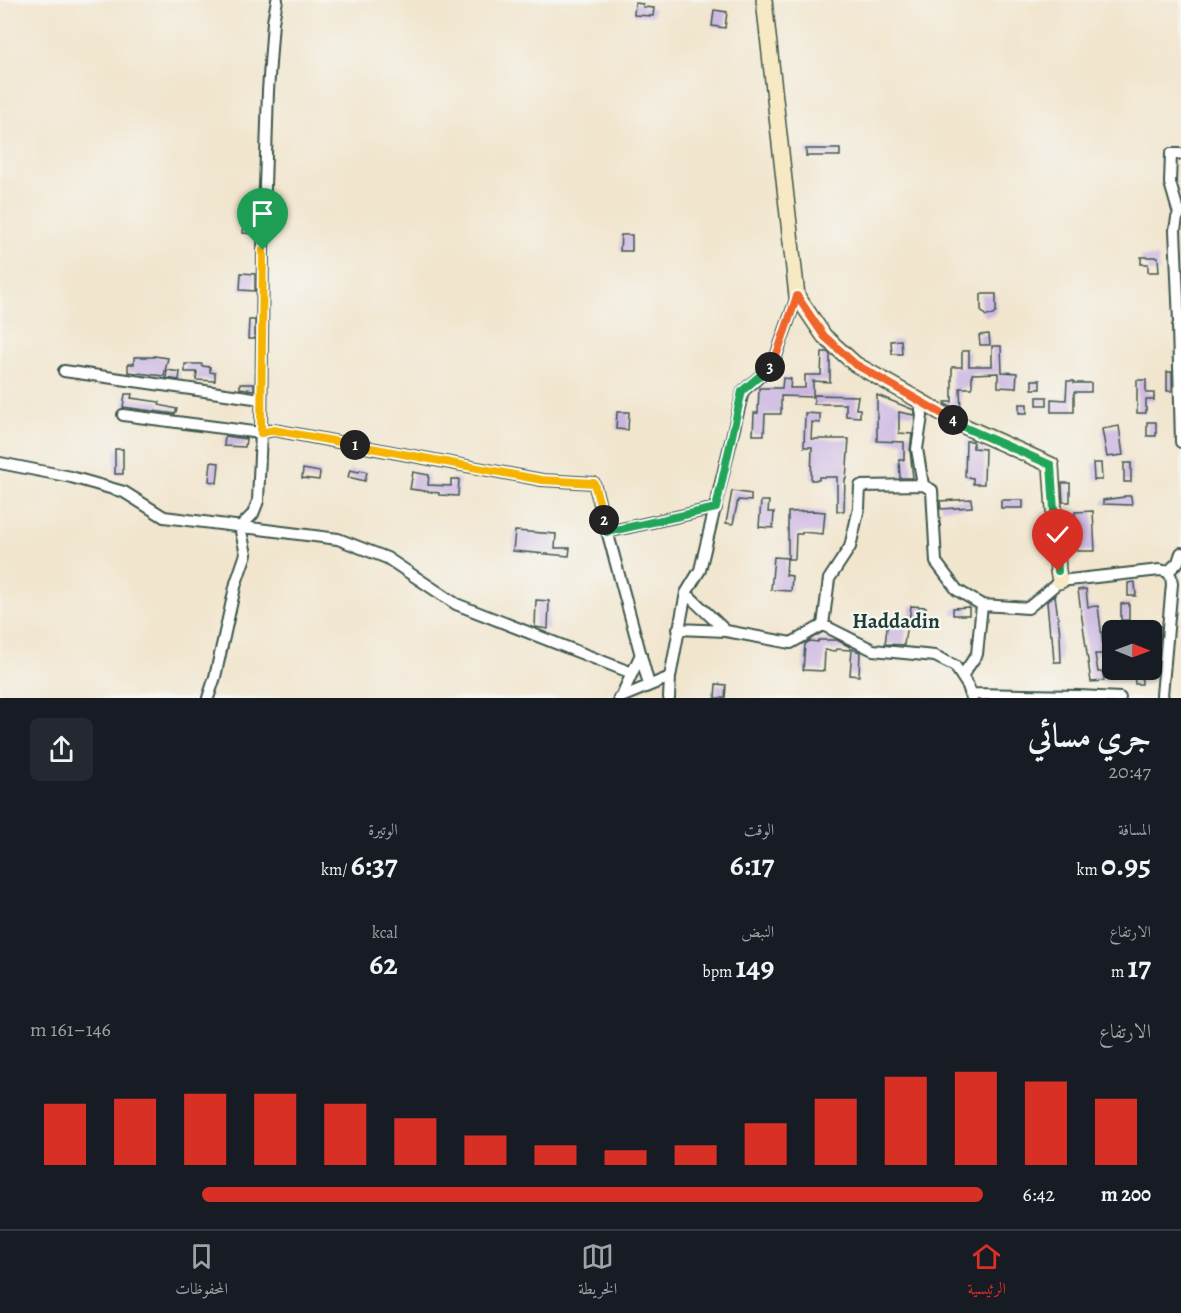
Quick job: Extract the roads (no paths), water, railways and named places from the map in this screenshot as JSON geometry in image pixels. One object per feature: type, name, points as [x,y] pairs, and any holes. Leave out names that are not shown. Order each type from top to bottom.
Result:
[{"type":"street","points":[[240,527],[253,513],[258,501],[268,91],[273,22],[277,0]]},
{"type":"street","points":[[669,698],[669,677],[686,592],[700,570],[742,391],[773,365],[797,296],[764,0]]},
{"type":"street","points":[[1181,154],[1171,154],[1170,183],[1180,213],[1175,230],[1180,320],[1181,442]]},
{"type":"street","points":[[797,296],[824,336],[855,364],[966,428],[1051,465],[1060,581]]},
{"type":"street","points":[[64,371],[261,399]]},
{"type":"street","points":[[920,402],[922,416],[917,449],[923,485]]},
{"type":"street","points":[[123,415],[261,433],[274,430],[542,480],[594,483],[649,686]]},
{"type":"street","points":[[0,463],[71,477],[124,492],[164,517],[338,539],[387,558],[456,604],[632,673]]},
{"type":"street","points":[[823,625],[829,579],[850,547],[859,508],[860,486],[923,485],[932,490],[936,562],[957,590],[982,605],[1028,608],[1060,581],[1160,570],[1168,572],[1172,584],[1159,697]]},
{"type":"street","points":[[607,532],[716,508]]},
{"type":"street","points":[[208,698],[215,677],[236,583],[246,554],[240,527]]},
{"type":"street","points":[[1168,572],[1178,562],[1181,553]]},
{"type":"street","points":[[686,592],[726,631]]},
{"type":"street","points":[[962,676],[977,654],[982,605]]},
{"type":"street","points":[[678,630],[726,631],[791,643],[823,625]]},
{"type":"street","points":[[823,625],[873,650],[935,656],[955,666],[968,686],[971,696],[1120,698]]},
{"type":"street","points":[[620,698],[641,654]]},
{"type":"street","points":[[620,698],[669,677]]},
{"type":"district","name":"Haddadin","points":[[896,621]]}]
